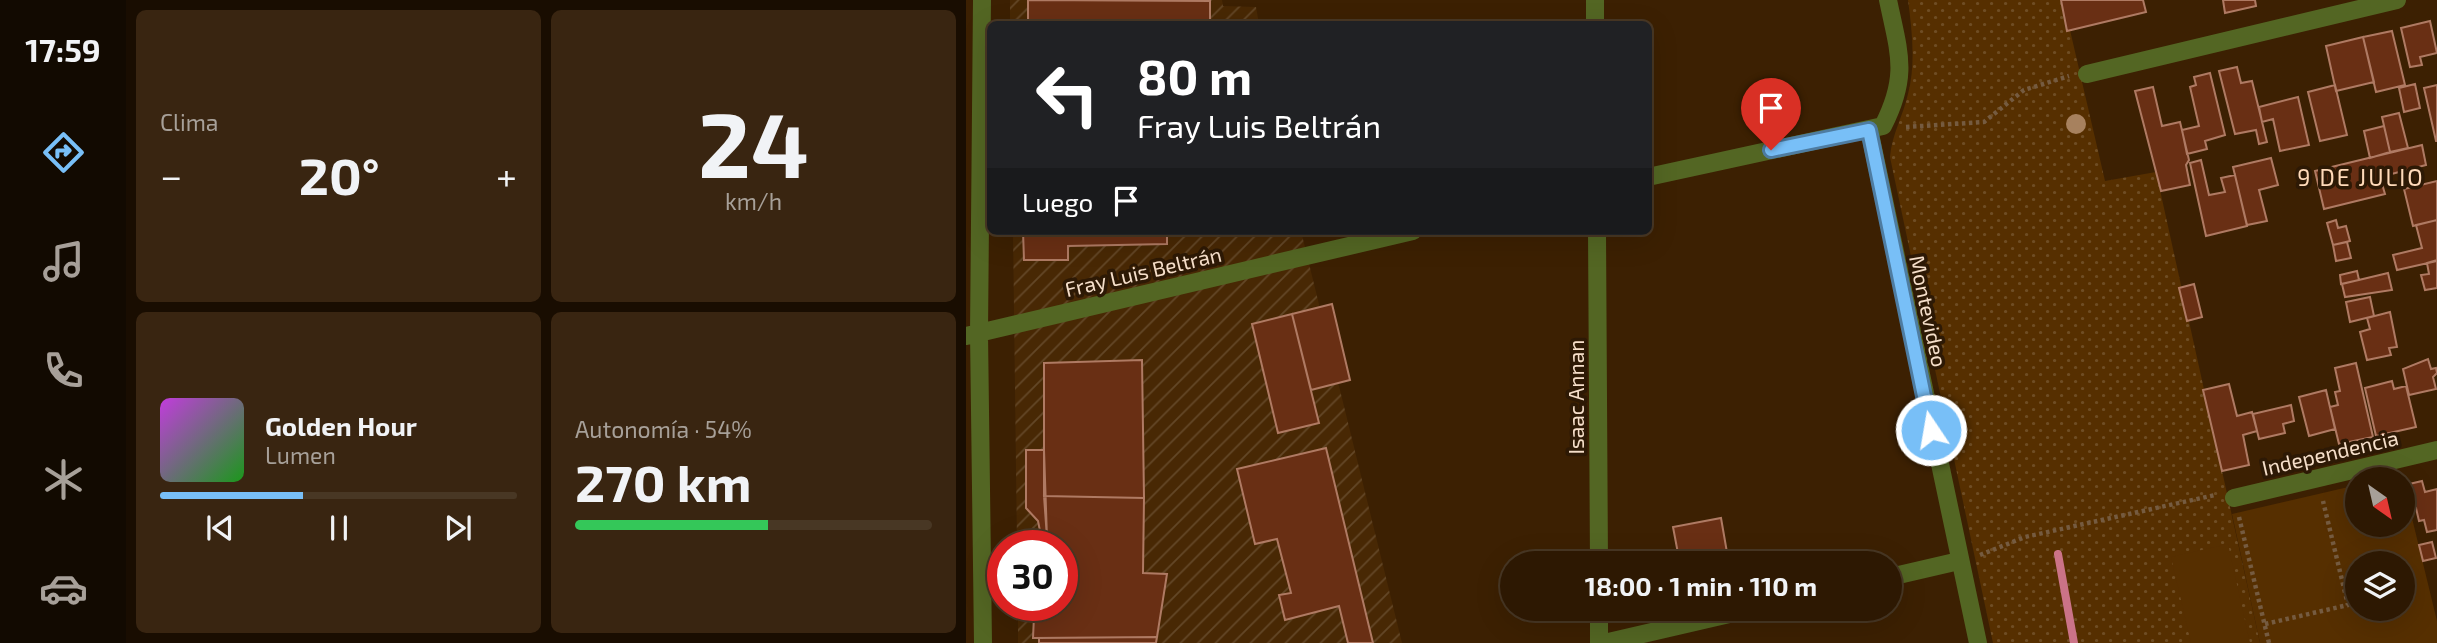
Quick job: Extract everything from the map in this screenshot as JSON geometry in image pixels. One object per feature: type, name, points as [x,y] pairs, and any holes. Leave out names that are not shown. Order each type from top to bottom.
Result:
[{"type":"street","points":[[982,0],[973,334],[984,643]]},
{"type":"street","points":[[1595,0],[1595,21]]},
{"type":"street","points":[[1652,176],[1876,127],[1898,98],[1902,65],[1888,0]]},
{"type":"street","points":[[2087,74],[2397,0]]},
{"type":"street","name":"Montevideo","points":[[1876,127],[1959,561],[1978,643]]},
{"type":"street","name":"Fray Luis Beltrán","points":[[973,334],[1396,235]]},
{"type":"street","name":"Isaac Annan","points":[[1597,235],[1599,551]]},
{"type":"street","name":"Independencia","points":[[2234,498],[2437,450]]},
{"type":"street","points":[[1902,574],[1959,561]]},
{"type":"street","points":[[1600,621],[1602,643],[1698,621]]},
{"type":"path","points":[[1876,127],[1984,122],[2024,89],[2053,79],[2087,74]]},
{"type":"path","points":[[1959,561],[2051,531],[2223,493],[2234,498],[2269,643]]},
{"type":"path","points":[[2265,624],[2348,605],[2323,501]]},
{"type":"shaded area","points":[[1010,0],[1222,0],[1223,6],[1256,7],[1258,21],[1010,21]]},
{"type":"shaded area","points":[[1908,0],[2063,0],[2105,181],[2156,172],[2260,643],[1993,643],[1890,157],[1912,71]]},
{"type":"shaded area","points":[[1013,235],[1302,235],[1402,643],[1018,643],[1018,621],[1078,621],[1078,530],[1017,530]]},
{"type":"shaded area","points":[[2345,488],[2345,537],[2415,537],[2415,530],[2437,621],[2437,643],[2260,643],[2232,514]]},
{"type":"shaded area","points":[[2228,544],[2250,643],[2191,643],[2171,557]]},
{"type":"building","points":[[1028,0],[1210,1],[1210,21],[1028,21]]},
{"type":"building","points":[[2061,0],[2143,0],[2146,12],[2067,31]]},
{"type":"building","points":[[2223,0],[2255,0],[2256,6],[2225,13]]},
{"type":"building","points":[[2430,21],[2437,53],[2420,57],[2422,65],[2410,67],[2401,28]]},
{"type":"building","points":[[2392,31],[2405,85],[2376,92],[2363,37]]},
{"type":"building","points":[[2363,37],[2374,82],[2336,91],[2326,46]]},
{"type":"building","points":[[2237,67],[2241,83],[2252,81],[2267,142],[2259,144],[2256,130],[2235,134],[2219,71]]},
{"type":"building","points":[[2210,73],[2225,135],[2205,141],[2207,149],[2187,154],[2182,130],[2199,126],[2190,87],[2196,85],[2194,77]]},
{"type":"building","points":[[2415,84],[2420,108],[2404,112],[2399,88]]},
{"type":"building","points":[[2335,85],[2347,135],[2320,141],[2308,92]]},
{"type":"building","points":[[2437,85],[2437,141],[2436,141],[2424,88]]},
{"type":"building","points":[[2153,87],[2162,126],[2180,122],[2189,160],[2186,165],[2190,185],[2161,191],[2135,91]]},
{"type":"building","points":[[2298,97],[2309,145],[2280,151],[2273,119],[2262,122],[2259,107]]},
{"type":"building","points":[[2399,113],[2408,148],[2390,152],[2382,117]]},
{"type":"building","points":[[2384,126],[2390,152],[2370,158],[2364,131]]},
{"type":"building","points":[[2422,145],[2426,165],[2380,177],[2385,194],[2324,209],[2315,171]]},
{"type":"building","points":[[2271,158],[2278,185],[2259,190],[2267,221],[2247,225],[2233,167]]},
{"type":"building","points":[[2201,160],[2209,195],[2225,192],[2221,178],[2235,175],[2247,226],[2206,236],[2190,163]]},
{"type":"building","points":[[2437,181],[2437,220],[2413,226],[2404,189]]},
{"type":"building","points":[[2336,220],[2338,228],[2346,226],[2350,241],[2333,245],[2327,223]]},
{"type":"building","points":[[2437,220],[2437,261],[2397,270],[2393,255],[2422,248],[2416,225]]},
{"type":"building","points":[[1023,235],[1167,235],[1167,244],[1068,246],[1068,260],[1024,260]]},
{"type":"building","points":[[2347,242],[2351,258],[2336,261],[2333,245]]},
{"type":"building","points":[[2437,260],[2437,288],[2425,290],[2421,275],[2429,274],[2427,263]]},
{"type":"building","points":[[2357,271],[2359,280],[2341,284],[2340,275]]},
{"type":"building","points":[[2388,273],[2392,290],[2345,297],[2342,284]]},
{"type":"building","points":[[2194,284],[2202,317],[2187,321],[2179,288]]},
{"type":"building","points":[[2370,297],[2374,316],[2350,322],[2346,302]]},
{"type":"building","points":[[1332,304],[1350,380],[1311,390],[1292,314]]},
{"type":"building","points":[[2390,312],[2397,347],[2389,348],[2391,355],[2367,360],[2360,332],[2370,329],[2367,318]]},
{"type":"building","points":[[1292,314],[1319,423],[1278,433],[1252,324]]},
{"type":"building","points":[[2428,359],[2431,369],[2436,368],[2437,373],[2433,377],[2436,389],[2409,395],[2403,369]]},
{"type":"building","points":[[1142,360],[1144,498],[1044,496],[1044,363]]},
{"type":"building","points":[[2356,363],[2373,437],[2339,444],[2330,407],[2338,405],[2335,392],[2340,391],[2335,368]]},
{"type":"building","points":[[2392,381],[2394,389],[2406,386],[2416,427],[2376,436],[2365,388]]},
{"type":"building","points":[[2229,384],[2237,416],[2252,412],[2257,431],[2243,435],[2249,465],[2222,471],[2203,390]]},
{"type":"building","points":[[2326,390],[2335,429],[2309,436],[2299,397]]},
{"type":"building","points":[[2291,405],[2294,421],[2283,424],[2285,433],[2259,439],[2253,414]]},
{"type":"building","points":[[1326,448],[1373,643],[1348,643],[1339,606],[1285,620],[1279,595],[1291,593],[1277,539],[1255,544],[1237,469]]},
{"type":"building","points":[[1026,450],[1044,450],[1047,530],[1040,530],[1038,521],[1026,508]]},
{"type":"building","points":[[2422,481],[2425,492],[2437,489],[2437,530],[2427,532],[2424,520],[2419,521],[2415,508],[2415,483]]},
{"type":"building","points":[[1044,496],[1144,498],[1143,573],[1167,574],[1157,637],[1033,638],[1034,621],[1078,621],[1078,530],[1046,530]]},
{"type":"building","points":[[1721,518],[1727,551],[1678,551],[1673,527]]},
{"type":"building","points":[[2432,542],[2436,558],[2423,561],[2419,545]]},
{"type":"building","points":[[1157,637],[1156,643],[1039,643],[1039,638]]},
{"type":"waterway","points":[[2058,554],[2074,643]]},
{"type":"district","name":"9 DE JULIO","points":[[2361,177]]},
{"type":"route","points":[[1771,150],[1869,130],[1931,430]]}]
